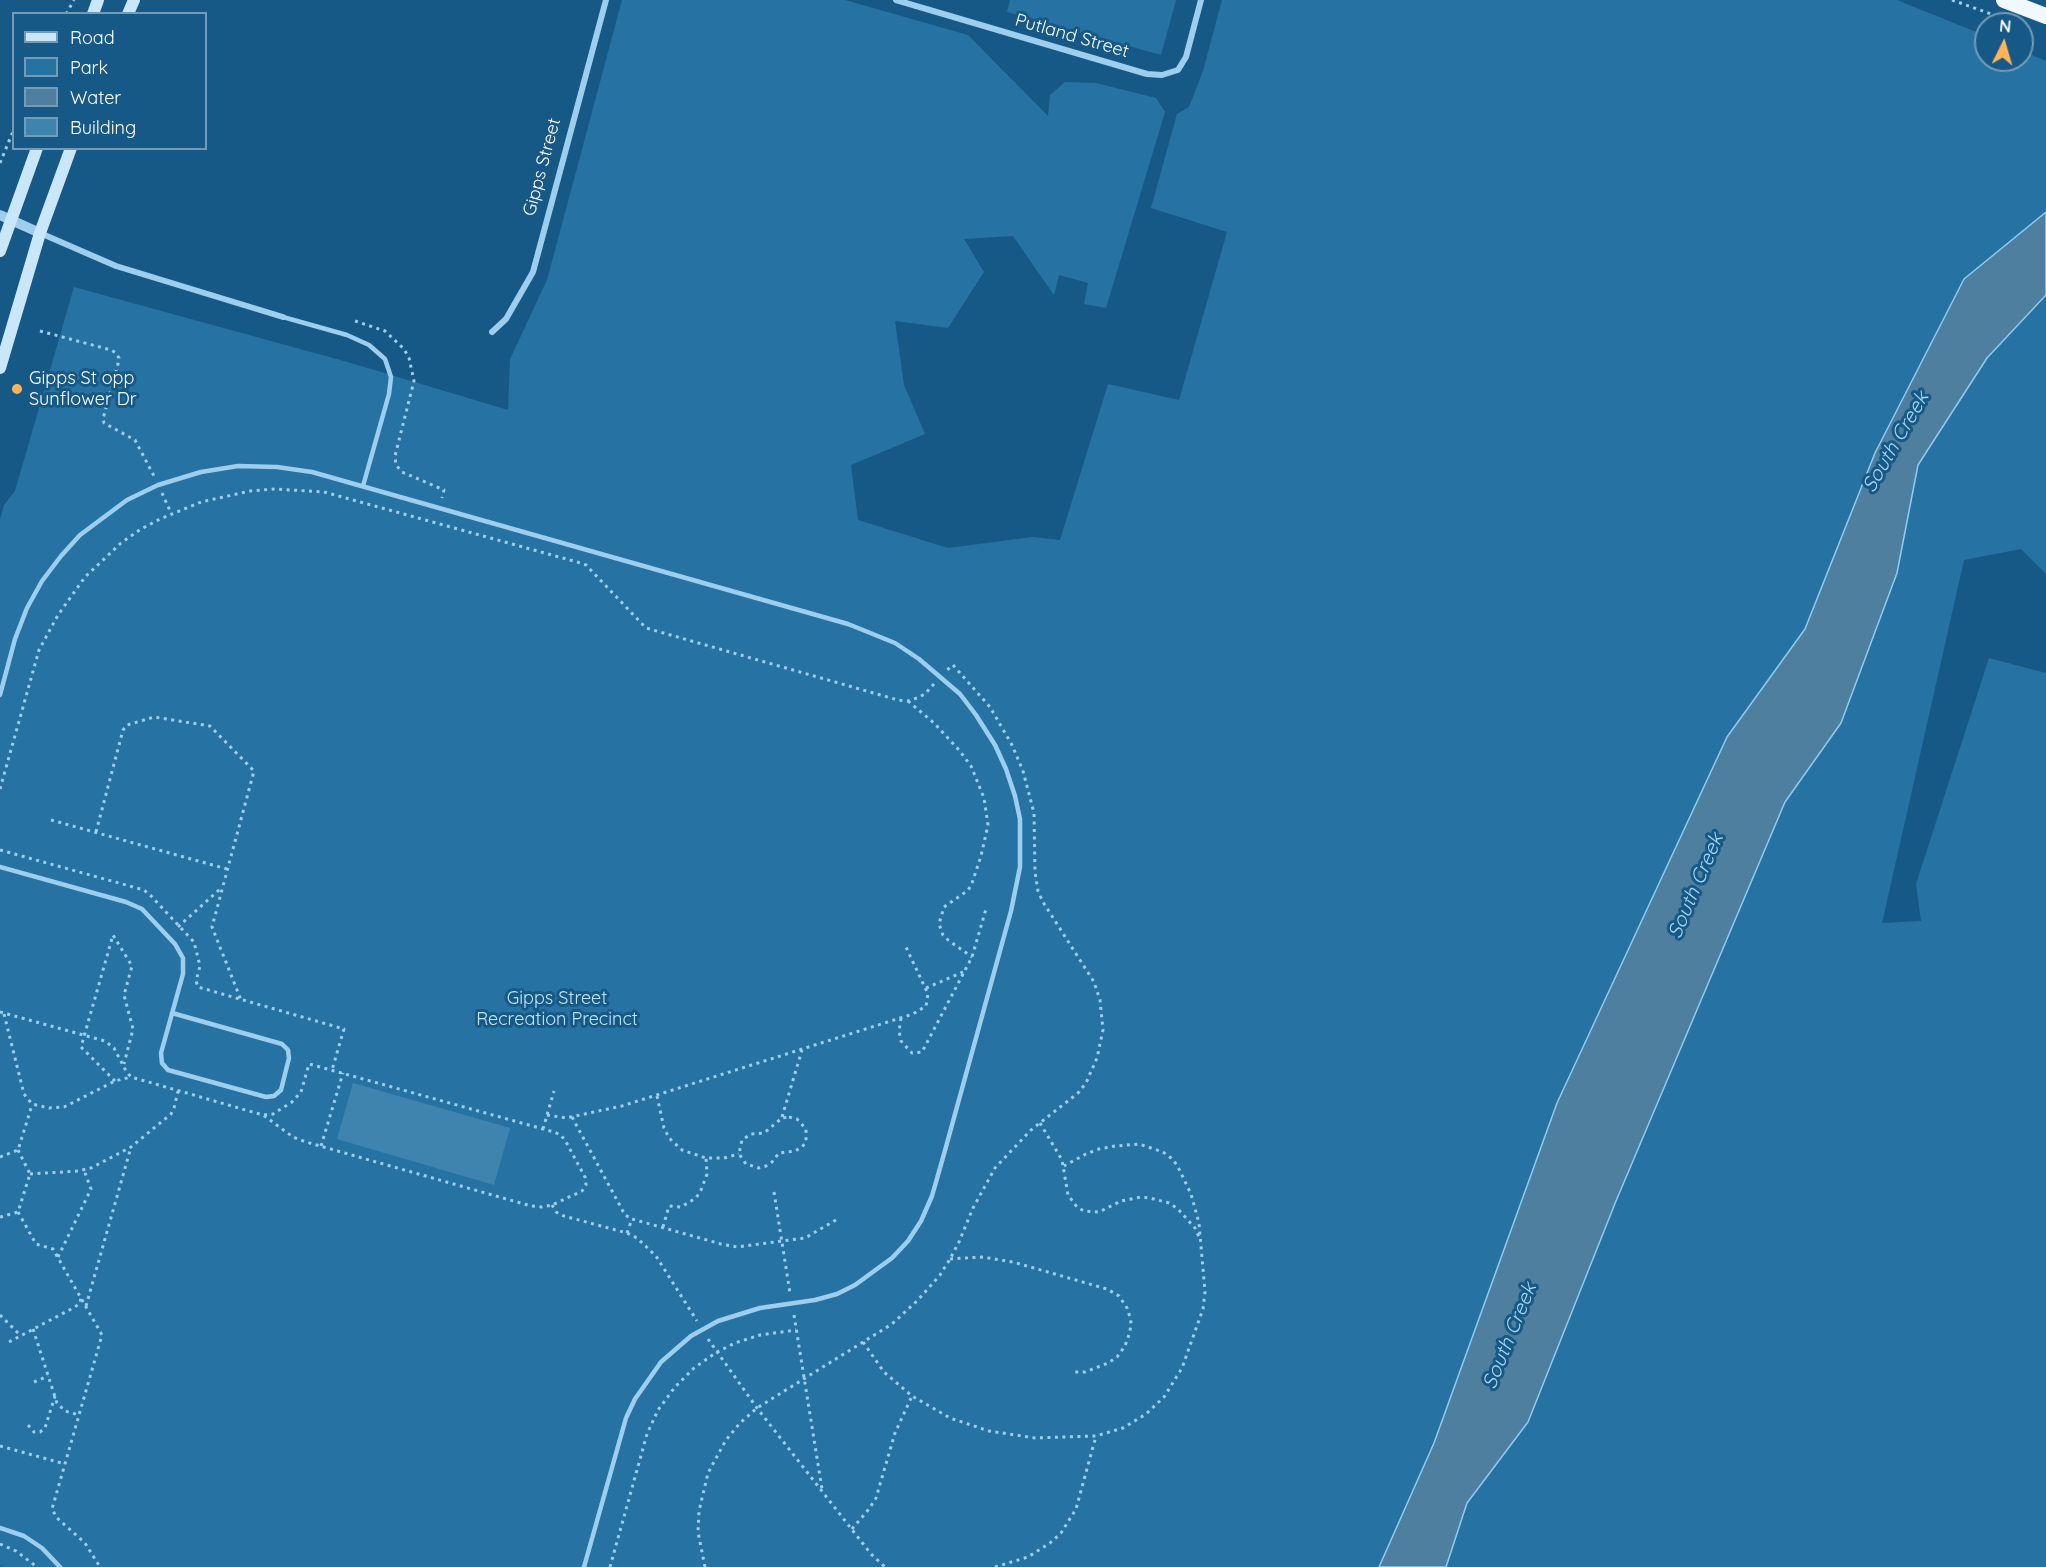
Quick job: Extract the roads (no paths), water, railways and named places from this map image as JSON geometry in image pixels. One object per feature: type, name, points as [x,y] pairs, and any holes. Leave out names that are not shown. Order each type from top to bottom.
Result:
[{"type":"highway","points":[[2004,0],[2046,16]]},
{"type":"main road","points":[[0,251],[5,217],[36,150]]},
{"type":"main road","points":[[0,368],[40,234],[70,150]]},
{"type":"street","name":"Gipps Street","points":[[492,332],[507,319],[533,272],[606,0]]},
{"type":"street","name":"Putland Street","points":[[896,0],[1147,74],[1162,75],[1179,70],[1186,57],[1201,0]]},
{"type":"street","points":[[5,217],[116,266],[283,317]]},
{"type":"lane","points":[[283,317],[347,335],[369,345],[385,359],[391,377],[389,394],[363,486]]},
{"type":"lane","points":[[0,695],[15,639],[27,608],[42,581],[80,535],[127,500],[158,484],[201,472],[238,466],[277,467],[312,472],[848,624],[895,643],[942,676],[976,715],[995,745],[1006,769],[1020,819],[1021,842],[1017,889],[932,1196],[921,1221],[908,1241],[892,1258],[855,1285],[837,1294],[732,1315],[702,1329],[676,1348],[662,1362],[634,1399],[626,1418],[584,1567]]},
{"type":"lane","points":[[0,867],[126,902],[142,909],[176,944],[183,958],[183,975],[172,1013],[161,1053],[162,1063],[168,1070],[266,1097],[274,1096],[281,1090],[289,1058],[288,1050],[282,1044],[172,1013]]},
{"type":"lane","points":[[0,1528],[24,1536],[42,1548],[60,1567]]},
{"type":"water","name":"South Creek","points":[[2046,212],[2046,295],[1987,358],[1918,465],[1897,573],[1841,723],[1785,802],[1616,1201],[1528,1422],[1467,1503],[1446,1567],[1379,1567],[1434,1443],[1557,1103],[1727,737],[1805,629],[1875,453],[1964,279]]},
{"type":"place","name":"Gipps St opp Sunflower Dr","points":[[17,389]]},
{"type":"park label","name":"Gipps Street Recreation Precinct","points":[[557,1009]]}]
